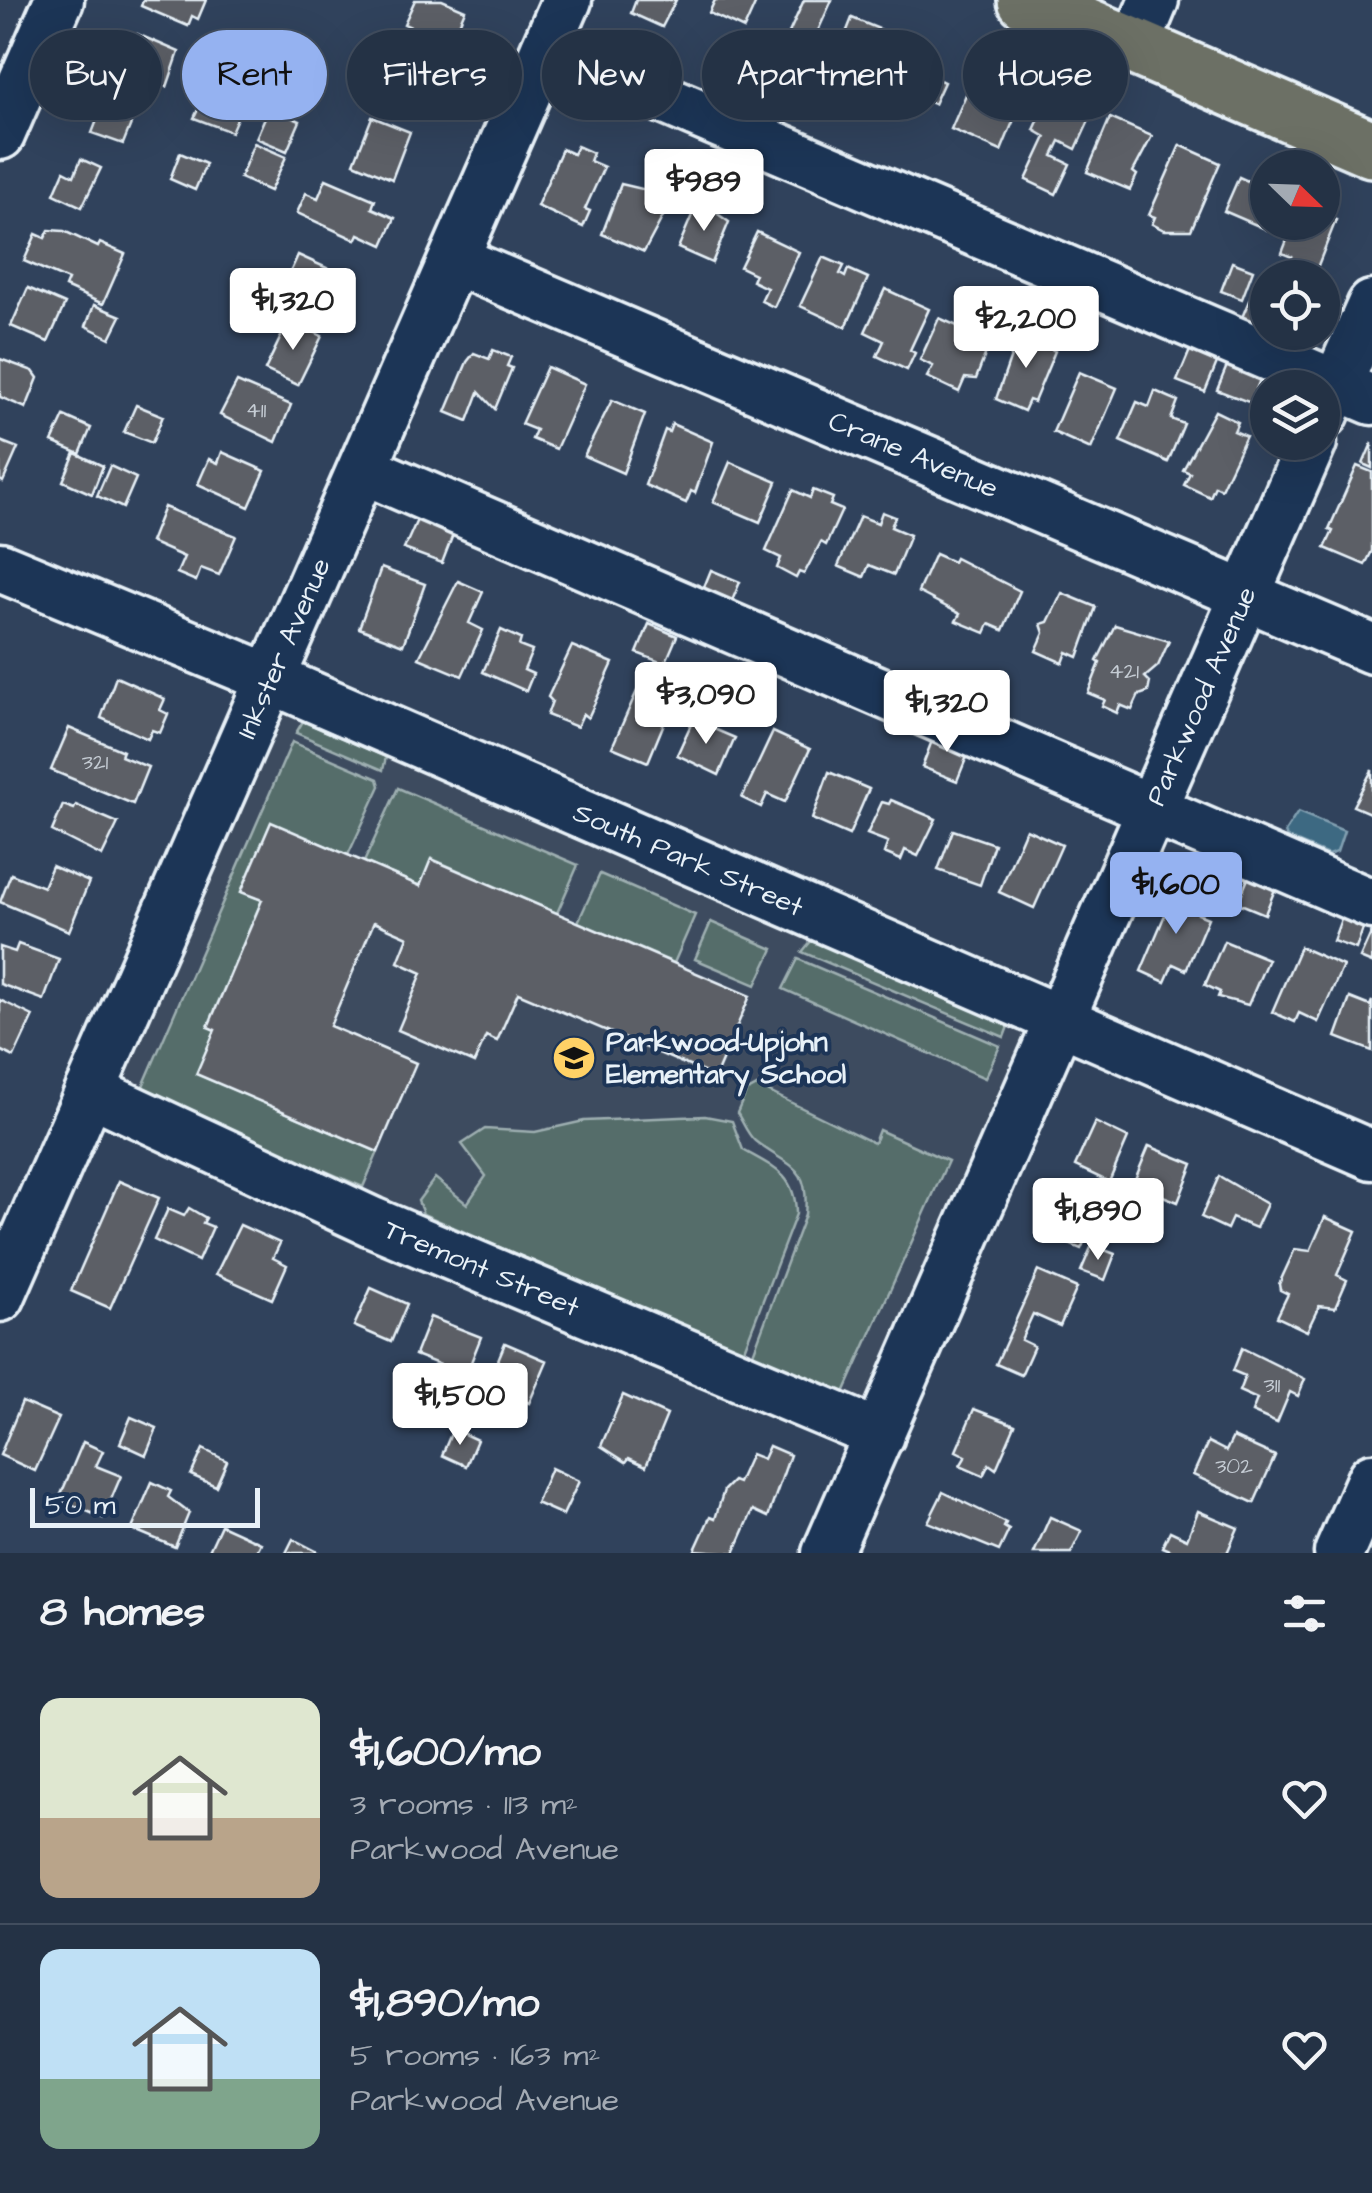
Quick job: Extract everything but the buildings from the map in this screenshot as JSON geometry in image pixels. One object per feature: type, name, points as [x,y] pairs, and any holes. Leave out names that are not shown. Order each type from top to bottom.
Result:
[{"type":"main road","points":[[1026,0],[1144,23],[1372,149]]},
{"type":"street","points":[[0,135],[59,0]]},
{"type":"street","name":"Inkster Avenue","points":[[554,30],[567,0]]},
{"type":"street","name":"Inkster Avenue","points":[[0,1296],[542,58]]},
{"type":"street","points":[[682,109],[1344,400],[1372,305]]},
{"type":"street","name":"Crane Avenue","points":[[456,260],[1372,649]]},
{"type":"street","name":"Parkwood Avenue","points":[[828,1553],[1304,460]]},
{"type":"street","points":[[363,469],[1372,904]]},
{"type":"street","name":"South Park Street","points":[[0,567],[269,678],[1372,1156]]},
{"type":"street","name":"Tremont Street","points":[[90,1091],[372,1222],[880,1435]]},
{"type":"street","points":[[1340,1553],[1372,1478]]},
{"type":"shaded area","name":"Parkwood-Upjohn Elementary School","points":[[283,713],[1031,1034],[870,1407],[117,1082]]},
{"type":"shaded area","points":[[1298,812],[1344,831],[1337,852],[1328,855],[1287,838],[1285,832]]},
{"type":"green space","points":[[303,721],[386,757],[383,770],[296,733]]},
{"type":"green space","points":[[292,742],[378,779],[380,786],[348,855],[271,823],[241,891],[262,900],[208,1026],[215,1030],[197,1074],[378,1152],[363,1187],[140,1093]]},
{"type":"green space","points":[[398,788],[578,865],[557,913],[432,859],[420,886],[364,862]]},
{"type":"green space","points":[[600,874],[695,915],[674,963],[578,922]]},
{"type":"green space","points":[[711,922],[773,949],[756,985],[695,959]]},
{"type":"green space","points":[[812,940],[1009,1024],[1004,1037],[802,952]]},
{"type":"green space","points":[[798,959],[1000,1046],[985,1078],[783,989]]},
{"type":"green space","points":[[757,1086],[874,1143],[879,1130],[948,1161],[843,1395],[752,1356],[805,1215],[806,1198],[795,1169],[755,1141],[737,1113],[746,1092]]},
{"type":"green space","points":[[705,1116],[732,1121],[743,1150],[781,1174],[795,1201],[796,1214],[743,1352],[423,1214],[418,1201],[435,1178],[467,1204],[486,1176],[462,1144],[485,1129],[535,1132],[584,1121]]},
{"type":"place","name":"Parkwood-Upjohn Elementary School","points":[[574,1058]]}]
